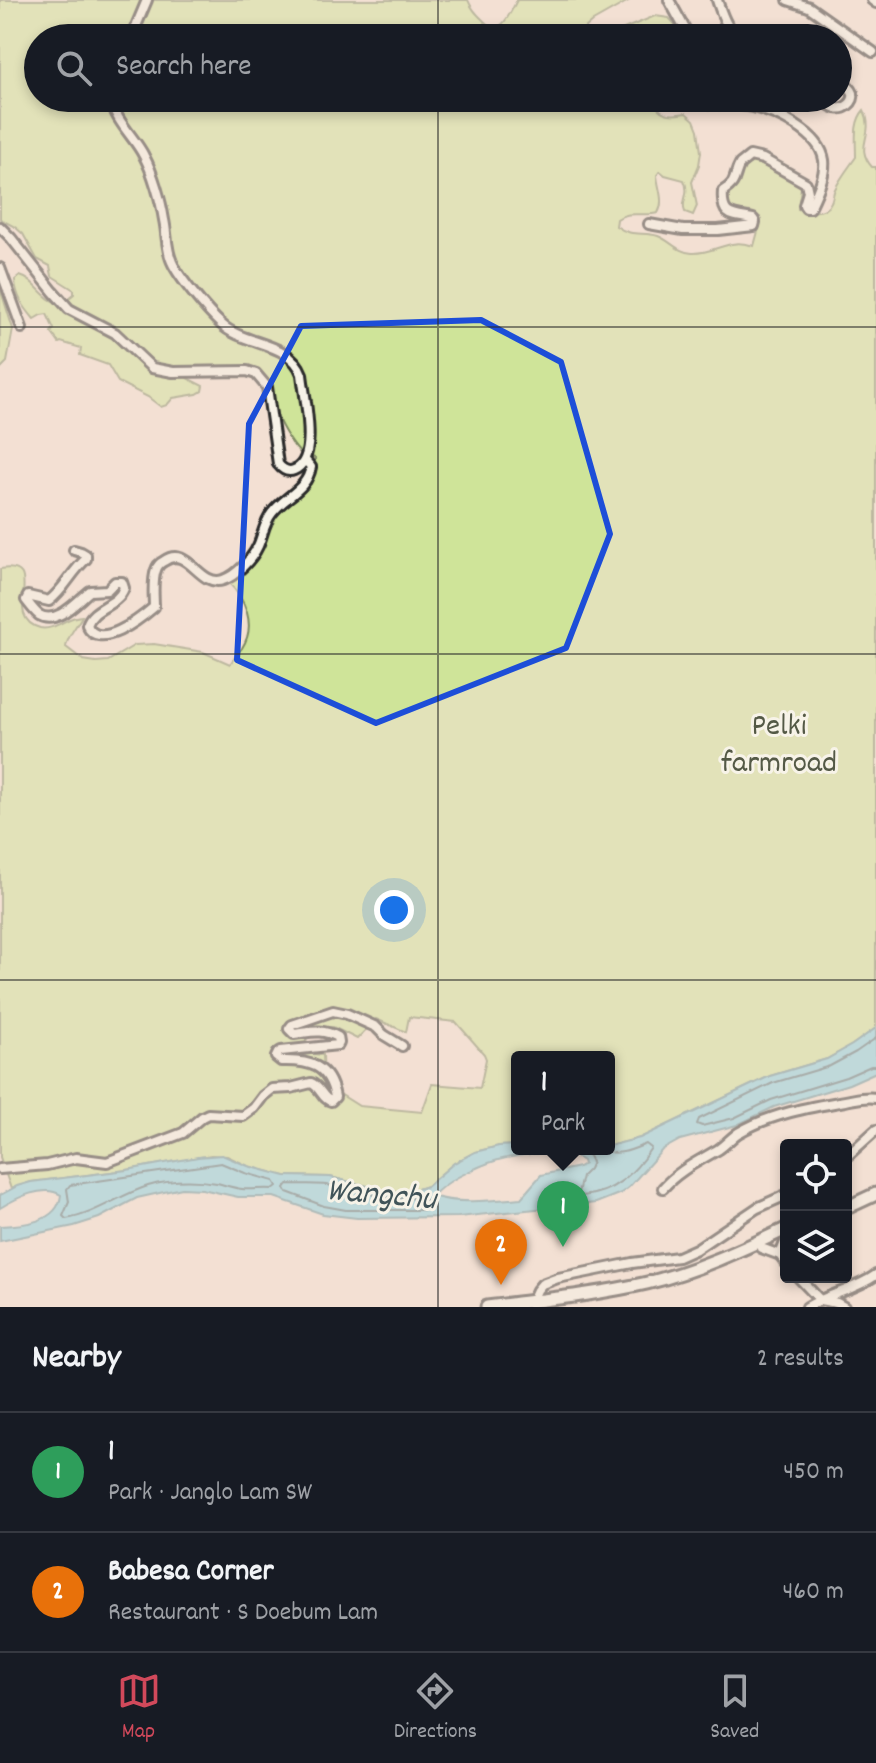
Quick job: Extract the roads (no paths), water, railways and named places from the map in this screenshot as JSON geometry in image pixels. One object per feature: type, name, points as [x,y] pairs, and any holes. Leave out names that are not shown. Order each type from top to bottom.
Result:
[{"type":"highway","points":[[852,1198],[876,1187]]},
{"type":"highway","points":[[852,1205],[876,1194]]},
{"type":"highway","points":[[535,1304],[648,1282],[711,1263],[780,1232]]},
{"type":"highway","points":[[487,1307],[627,1294],[650,1289],[713,1269],[780,1240]]},
{"type":"street","points":[[137,24],[147,0]]},
{"type":"street","points":[[669,0],[682,24]]},
{"type":"street","points":[[717,0],[727,24]]},
{"type":"street","points":[[788,0],[809,7],[833,24]]},
{"type":"street","points":[[852,37],[873,52]]},
{"type":"street","points":[[0,227],[69,309],[115,333],[152,368],[173,372],[247,371],[256,374],[267,387],[278,464],[284,470],[293,471],[300,466],[308,451],[310,434],[299,366],[284,353],[225,328],[172,262],[158,191],[144,156],[116,112]]},
{"type":"street","points":[[649,224],[683,230],[754,226],[753,219],[731,215],[722,203],[723,191],[735,181],[740,164],[750,156],[763,159],[806,183],[808,192],[804,205],[810,208],[824,167],[824,157],[811,137],[797,126],[766,112]]},
{"type":"street","points":[[0,268],[22,328]]},
{"type":"street","points":[[74,550],[86,555],[86,559],[77,566],[59,592],[49,601],[28,596],[26,600],[40,615],[53,617],[90,591],[107,590],[115,582],[122,582],[124,588],[121,596],[92,614],[87,625],[91,633],[97,636],[114,633],[154,607],[155,572],[166,560],[174,557],[182,559],[213,581],[234,574],[255,551],[271,514],[307,479],[311,467],[305,460]]},
{"type":"street","points":[[0,1169],[47,1165],[76,1158],[107,1162],[183,1133],[208,1114],[243,1116],[267,1092],[277,1088],[311,1083],[331,1101],[335,1093],[323,1071],[305,1061],[281,1061],[276,1057],[281,1051],[338,1045],[338,1037],[331,1034],[313,1030],[296,1034],[289,1029],[292,1025],[333,1011],[364,1020],[402,1046]]},
{"type":"street","points":[[663,1188],[674,1175],[745,1130],[820,1104],[865,1096],[876,1098]]},
{"type":"street","points":[[852,1152],[876,1130]]},
{"type":"street","points":[[535,1304],[537,1290],[542,1284],[558,1278],[678,1257],[696,1249],[757,1208],[780,1198]]},
{"type":"street","points":[[761,1248],[780,1258]]},
{"type":"street","points":[[807,1307],[855,1288],[876,1275]]},
{"type":"street","points":[[804,1283],[820,1300],[844,1307]]},
{"type":"water","name":"Wangchu","points":[[876,1028],[876,1072],[849,1084],[774,1107],[737,1125],[680,1140],[662,1150],[621,1193],[596,1203],[458,1217],[357,1218],[323,1214],[274,1197],[238,1197],[182,1188],[137,1198],[99,1218],[74,1226],[0,1241],[0,1226],[18,1225],[46,1217],[53,1212],[61,1195],[38,1192],[0,1208],[0,1195],[17,1186],[222,1155],[285,1176],[330,1177],[388,1191],[411,1191],[427,1186],[454,1163],[475,1152],[511,1145],[511,1155],[527,1155],[480,1166],[458,1177],[433,1196],[464,1201],[521,1198],[541,1175],[584,1164],[575,1156],[564,1155],[615,1155],[615,1144],[640,1138],[770,1076],[827,1059]]},
{"type":"place","name":"1","points":[[563,1247]]},
{"type":"place","name":"Babesa Corner","points":[[501,1285]]},
{"type":"park label","name":"Pelki farmroad","points":[[779,746]]}]
